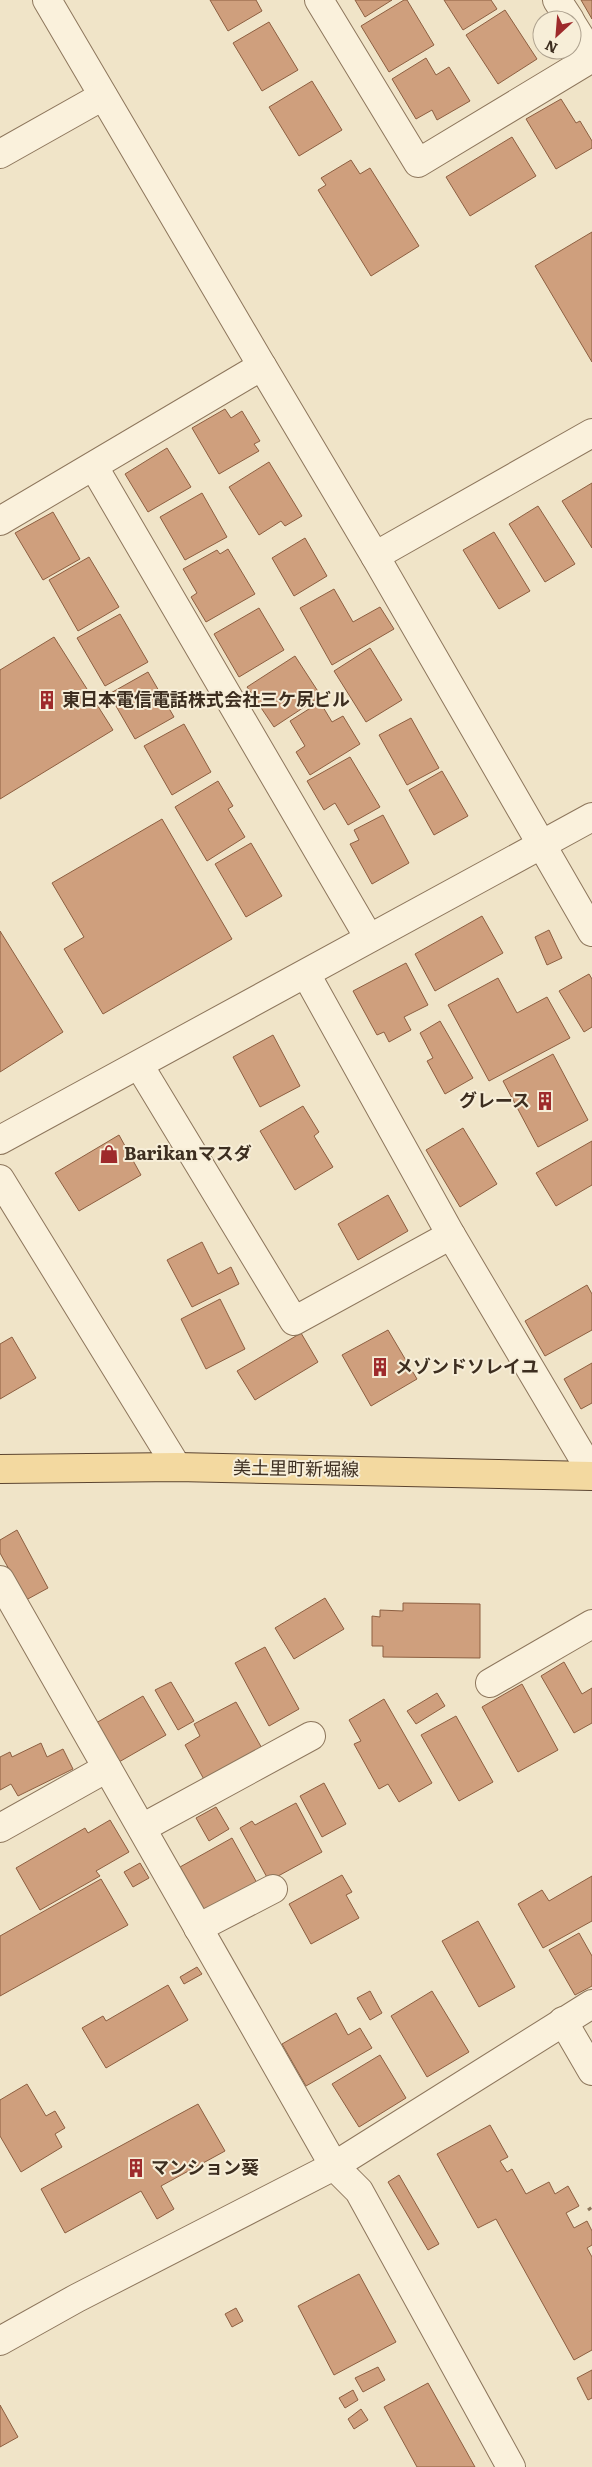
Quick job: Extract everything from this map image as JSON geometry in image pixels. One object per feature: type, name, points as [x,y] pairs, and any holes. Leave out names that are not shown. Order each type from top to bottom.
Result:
[{"type":"main road","name":"美土里町新堀線","points":[[0,1469],[177,1467],[592,1474]]},
{"type":"street","points":[[47,0],[376,556],[592,932]]},
{"type":"street","points":[[319,0],[418,163],[592,57],[582,40]]},
{"type":"street","points":[[0,154],[103,96]]},
{"type":"street","points":[[1,519],[94,467],[262,366]]},
{"type":"street","points":[[376,556],[592,433]]},
{"type":"street","points":[[94,467],[369,938]]},
{"type":"street","points":[[0,1140],[592,817]]},
{"type":"street","points":[[306,974],[451,1235],[592,1474]]},
{"type":"street","points":[[139,1065],[294,1321],[451,1235]]},
{"type":"street","points":[[0,1179],[177,1467]]},
{"type":"street","points":[[0,1580],[334,2166],[359,2191],[511,2467]]},
{"type":"street","points":[[490,1683],[592,1624]]},
{"type":"street","points":[[142,1828],[311,1736]]},
{"type":"street","points":[[0,1828],[107,1768]]},
{"type":"street","points":[[198,1928],[273,1889]]},
{"type":"street","points":[[0,2342],[76,2298],[334,2166],[563,2020],[592,2004]]},
{"type":"street","points":[[563,2020],[592,2071]]},
{"type":"building","points":[[210,0],[256,0],[262,11],[228,31]]},
{"type":"building","points":[[355,0],[392,0],[365,17]]},
{"type":"building","points":[[407,0],[434,45],[389,72],[361,26]]},
{"type":"building","points":[[444,0],[491,0],[497,9],[463,30]]},
{"type":"building","points":[[581,0],[592,0],[592,19]]},
{"type":"building","points":[[505,10],[532,51],[532,60],[535,60],[498,84],[466,35]]},
{"type":"building","points":[[269,22],[298,70],[262,91],[233,43]]},
{"type":"building","points":[[426,58],[436,75],[449,67],[470,101],[437,120],[432,110],[416,119],[392,79]]},
{"type":"building","points":[[312,81],[342,130],[299,156],[269,107]]},
{"type":"building","points":[[561,99],[576,123],[580,121],[592,141],[592,148],[556,169],[526,119]]},
{"type":"building","points":[[512,137],[536,176],[470,216],[446,177]]},
{"type":"building","points":[[351,160],[360,174],[370,168],[419,246],[371,276],[318,190],[326,185],[321,178]]},
{"type":"building","points":[[592,232],[592,362],[535,266]]},
{"type":"building","points":[[225,409],[231,418],[242,411],[260,441],[254,444],[259,451],[219,474],[192,428]]},
{"type":"building","points":[[167,448],[191,487],[148,512],[125,474]]},
{"type":"building","points":[[269,462],[302,516],[285,526],[281,521],[259,535],[229,487]]},
{"type":"building","points":[[592,483],[592,548],[562,501]]},
{"type":"building","points":[[202,493],[227,537],[185,560],[160,517]]},
{"type":"building","points":[[538,506],[575,564],[545,582],[509,524]]},
{"type":"building","points":[[53,512],[80,559],[43,580],[15,533]]},
{"type":"building","points":[[494,532],[530,591],[499,609],[463,550]]},
{"type":"building","points":[[305,538],[327,576],[294,596],[272,558]]},
{"type":"building","points":[[228,549],[255,594],[206,622],[191,597],[197,593],[183,569],[217,550],[220,554]]},
{"type":"building","points":[[89,557],[119,607],[78,631],[49,580]]},
{"type":"building","points":[[334,589],[353,622],[380,607],[394,629],[332,665],[300,608]]},
{"type":"building","points":[[259,608],[284,650],[239,677],[214,634]]},
{"type":"building","points":[[120,614],[148,662],[105,686],[77,638]]},
{"type":"building","name":"東日本電信電話株式会社三ケ尻ビル","points":[[54,637],[113,730],[0,799],[0,670]]},
{"type":"building","points":[[370,648],[402,700],[366,722],[334,671]]},
{"type":"building","points":[[295,656],[321,696],[274,727],[247,687]]},
{"type":"building","points":[[148,672],[174,717],[135,739],[109,694]]},
{"type":"building","points":[[320,702],[332,722],[343,716],[360,744],[310,775],[296,752],[305,746],[290,721]]},
{"type":"building","points":[[411,718],[439,768],[407,785],[379,735]]},
{"type":"building","points":[[184,724],[211,772],[172,795],[144,746]]},
{"type":"building","points":[[350,757],[380,807],[348,825],[335,803],[324,810],[307,781]]},
{"type":"building","points":[[442,771],[468,816],[434,835],[409,790]]},
{"type":"building","points":[[218,781],[233,806],[228,809],[245,837],[207,861],[175,807]]},
{"type":"building","points":[[383,815],[409,863],[372,884],[350,844],[359,840],[354,830]]},
{"type":"building","points":[[162,819],[232,939],[103,1014],[64,949],[84,937],[52,883]]},
{"type":"building","points":[[251,843],[282,896],[246,917],[215,864]]},
{"type":"building","points":[[482,916],[503,953],[435,991],[415,954]]},
{"type":"building","points":[[549,930],[562,958],[547,965],[535,937]]},
{"type":"building","points":[[0,931],[63,1032],[0,1072]]},
{"type":"building","points":[[406,963],[428,1005],[404,1017],[411,1030],[389,1042],[384,1032],[377,1035],[353,991]]},
{"type":"building","points":[[589,974],[592,979],[592,1027],[584,1032],[559,991]]},
{"type":"building","points":[[498,978],[517,1013],[547,997],[570,1038],[489,1081],[448,1005]]},
{"type":"building","points":[[440,1021],[473,1078],[445,1094],[427,1061],[433,1058],[420,1033]]},
{"type":"building","points":[[273,1035],[300,1086],[260,1107],[233,1057]]},
{"type":"building","name":"グレース","points":[[553,1054],[588,1120],[538,1147],[503,1081]]},
{"type":"building","points":[[303,1106],[319,1132],[314,1136],[333,1167],[295,1190],[260,1131]]},
{"type":"building","points":[[463,1128],[497,1184],[460,1207],[426,1150]]},
{"type":"building","name":"Barikanマスダ","points":[[119,1135],[141,1175],[79,1211],[55,1173]]},
{"type":"building","points":[[592,1141],[592,1185],[556,1206],[536,1173]]},
{"type":"building","points":[[388,1195],[408,1231],[358,1260],[338,1224]]},
{"type":"building","points":[[202,1242],[218,1274],[231,1267],[239,1284],[192,1307],[167,1260]]},
{"type":"building","points":[[587,1285],[592,1294],[592,1330],[545,1356],[525,1321]]},
{"type":"building","points":[[220,1299],[245,1349],[206,1369],[181,1319]]},
{"type":"building","name":"メゾンドソレイユ","points":[[388,1330],[417,1379],[371,1406],[342,1355]]},
{"type":"building","points":[[301,1333],[318,1362],[255,1400],[237,1371]]},
{"type":"building","points":[[12,1337],[36,1378],[0,1399],[0,1344]]},
{"type":"building","points":[[592,1363],[592,1403],[581,1409],[564,1379]]},
{"type":"building","points":[[17,1530],[48,1588],[26,1600],[0,1553],[0,1540]]},
{"type":"building","points":[[325,1598],[344,1629],[294,1659],[275,1628]]},
{"type":"building","points":[[403,1603],[480,1604],[480,1658],[383,1657],[383,1646],[372,1646],[372,1616],[380,1617],[380,1610],[403,1611]]},
{"type":"building","points":[[265,1647],[299,1709],[269,1726],[235,1663]]},
{"type":"building","points":[[564,1662],[582,1694],[592,1688],[592,1723],[574,1733],[541,1676]]},
{"type":"building","points":[[171,1682],[194,1721],[178,1730],[155,1690]]},
{"type":"building","points":[[522,1684],[558,1750],[518,1772],[482,1707]]},
{"type":"building","points":[[437,1693],[445,1706],[416,1724],[407,1711]]},
{"type":"building","points":[[143,1696],[166,1735],[119,1762],[96,1723]]},
{"type":"building","points":[[384,1699],[432,1783],[399,1802],[388,1784],[379,1789],[354,1744],[361,1741],[349,1720]]},
{"type":"building","points":[[236,1702],[264,1752],[206,1783],[185,1745],[200,1736],[194,1724]]},
{"type":"building","points":[[456,1716],[493,1782],[459,1801],[421,1735]]},
{"type":"building","points":[[41,1743],[47,1757],[63,1749],[73,1769],[18,1796],[11,1784],[0,1790],[0,1757],[10,1752],[12,1757]]},
{"type":"building","points":[[324,1783],[346,1824],[322,1837],[300,1796]]},
{"type":"building","points":[[296,1803],[322,1852],[269,1881],[240,1828],[252,1821],[255,1825]]},
{"type":"building","points":[[216,1807],[229,1829],[209,1841],[196,1818]]},
{"type":"building","points":[[110,1820],[129,1852],[96,1871],[100,1876],[40,1910],[16,1868],[85,1828],[88,1833]]},
{"type":"building","points":[[232,1838],[257,1883],[205,1912],[180,1867]]},
{"type":"building","points":[[140,1863],[149,1878],[133,1887],[124,1872]]},
{"type":"building","points":[[342,1875],[352,1892],[346,1895],[359,1918],[311,1944],[289,1904]]},
{"type":"building","points":[[592,1876],[592,1921],[543,1948],[518,1904],[542,1890],[549,1901]]},
{"type":"building","points":[[101,1879],[128,1925],[0,1996],[0,1936]]},
{"type":"building","points":[[478,1921],[515,1987],[479,2007],[442,1941]]},
{"type":"building","points":[[579,1933],[592,1956],[592,1986],[575,1995],[549,1950]]},
{"type":"building","points":[[197,1967],[202,1974],[184,1984],[180,1977]]},
{"type":"building","points":[[168,1985],[188,2020],[106,2068],[82,2028],[103,2016],[106,2021]]},
{"type":"building","points":[[370,1991],[382,2013],[370,2020],[357,1998]]},
{"type":"building","points":[[432,1991],[469,2052],[427,2077],[391,2016]]},
{"type":"building","points":[[336,2013],[348,2035],[360,2028],[372,2048],[306,2086],[282,2044]]},
{"type":"building","points":[[380,2055],[406,2098],[359,2127],[332,2084]]},
{"type":"building","points":[[27,2084],[46,2116],[55,2111],[65,2128],[55,2134],[62,2147],[21,2172],[0,2136],[0,2100]]},
{"type":"building","name":"マンション葵","points":[[198,2104],[225,2151],[161,2186],[174,2209],[157,2219],[141,2191],[65,2233],[41,2189]]},
{"type":"building","points":[[490,2125],[508,2157],[500,2161],[507,2172],[512,2169],[526,2194],[549,2182],[555,2194],[568,2186],[579,2206],[566,2213],[574,2228],[587,2221],[592,2231],[592,2245],[587,2248],[592,2257],[592,2350],[574,2360],[496,2219],[478,2228],[437,2154]]},
{"type":"building","points":[[399,2175],[439,2244],[428,2250],[388,2182]]},
{"type":"building","points":[[359,2274],[396,2342],[334,2375],[298,2306]]},
{"type":"building","points":[[236,2308],[243,2321],[232,2327],[225,2314]]},
{"type":"building","points":[[378,2367],[385,2380],[363,2392],[355,2378]]},
{"type":"building","points":[[592,2370],[592,2398],[588,2400],[577,2378]]},
{"type":"building","points":[[428,2383],[475,2467],[417,2467],[384,2407]]},
{"type":"building","points":[[353,2390],[358,2400],[345,2408],[339,2398]]},
{"type":"building","points":[[0,2405],[18,2437],[0,2447]]},
{"type":"building","points":[[361,2409],[368,2420],[354,2429],[348,2419]]},
{"type":"place","name":"東日本電信電話株式会社三ケ尻ビル","points":[[47,700]]},
{"type":"place","name":"グレース","points":[[545,1101]]},
{"type":"place","name":"Barikanマスダ","points":[[109,1154]]},
{"type":"place","name":"メゾンドソレイユ","points":[[380,1367]]},
{"type":"place","name":"マンション葵","points":[[136,2168]]}]
